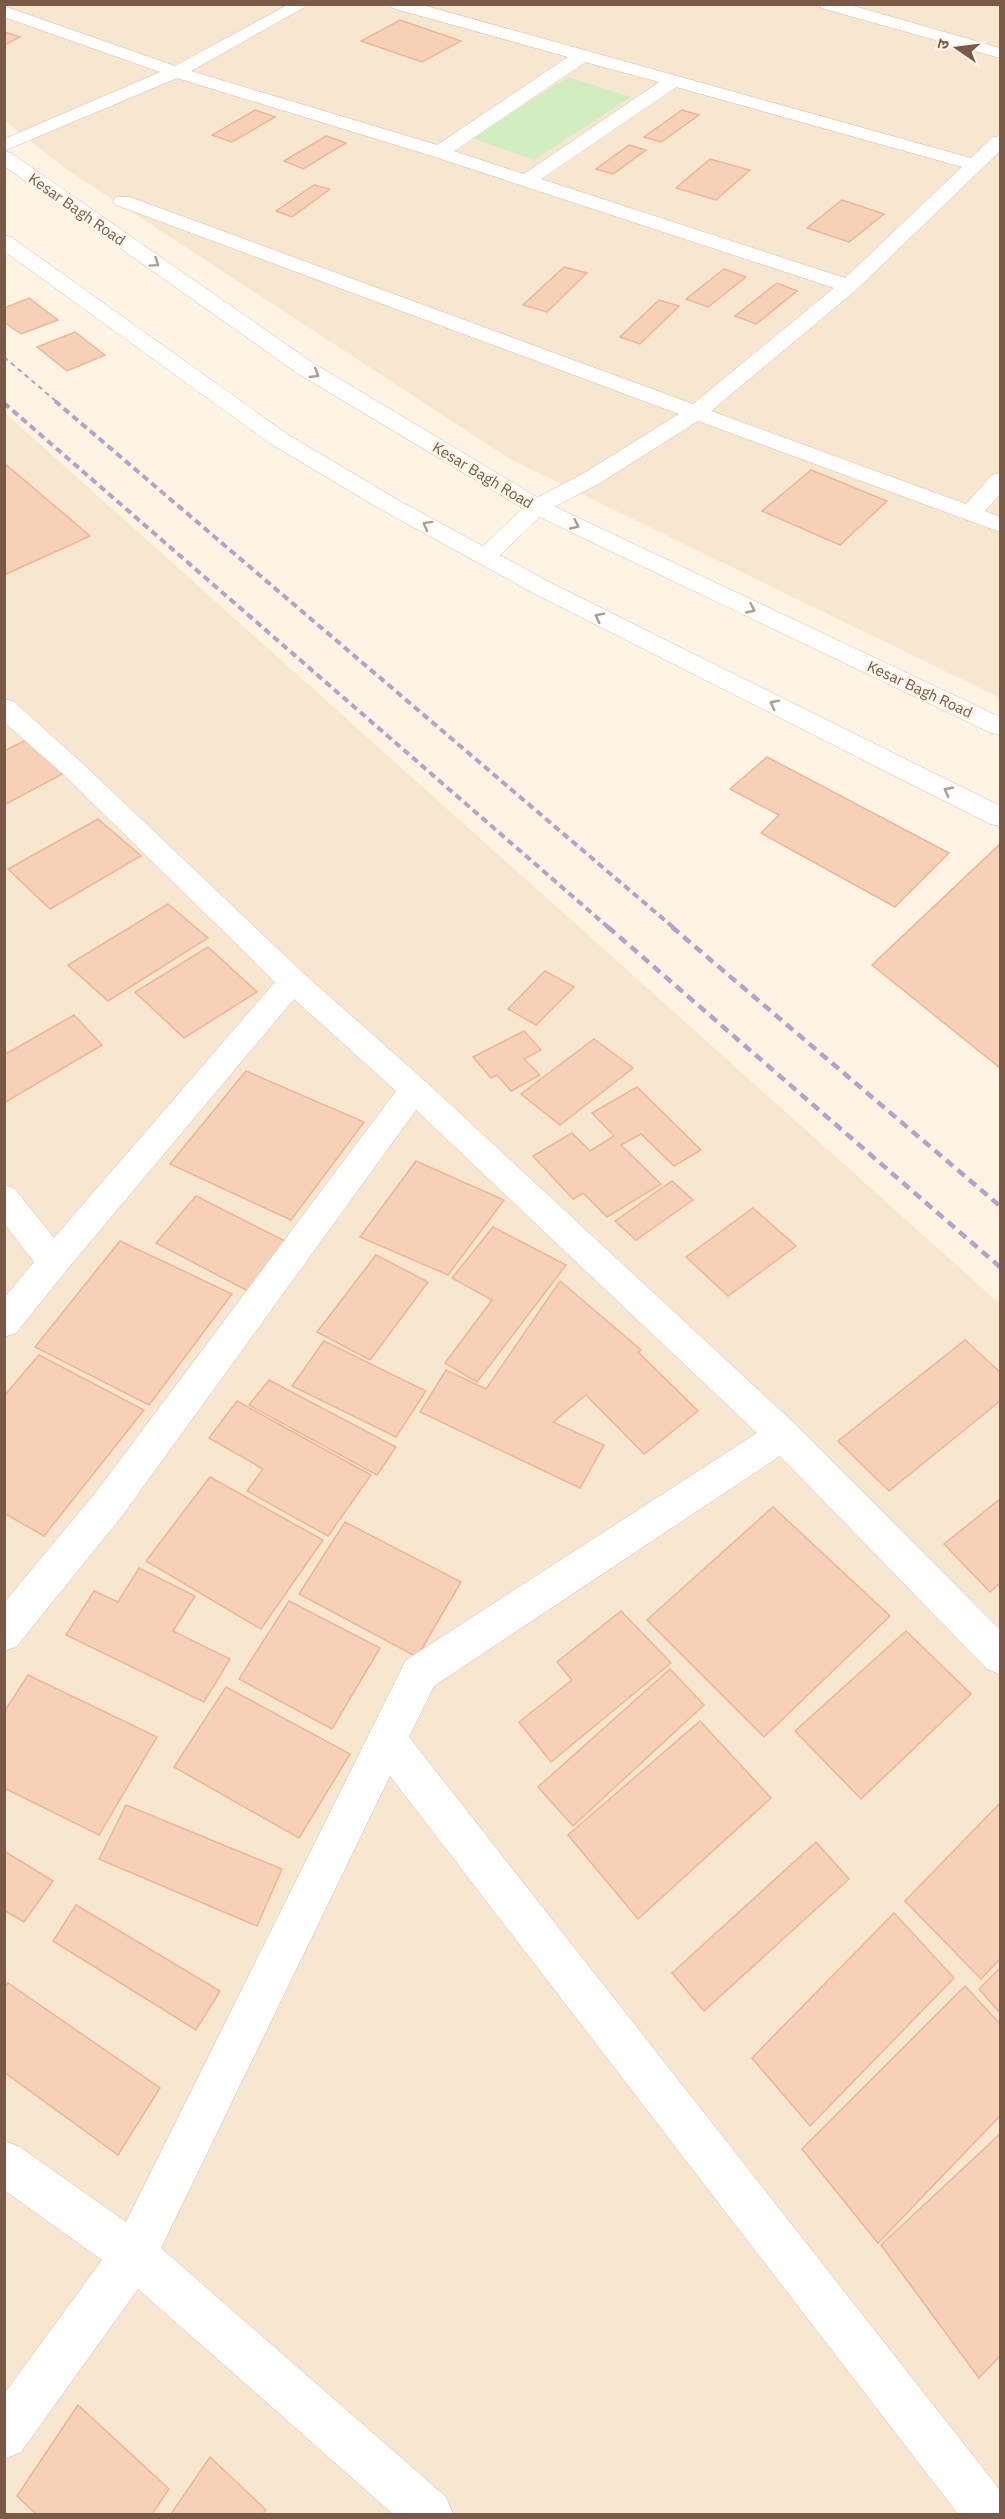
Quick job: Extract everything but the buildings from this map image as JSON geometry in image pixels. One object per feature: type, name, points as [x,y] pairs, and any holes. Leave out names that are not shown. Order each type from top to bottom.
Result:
[{"type":"street","points":[[4,146],[176,72],[302,4]]},
{"type":"street","points":[[398,4],[974,165]]},
{"type":"street","points":[[827,4],[1000,53]]},
{"type":"street","points":[[883,20],[902,4]]},
{"type":"street","points":[[4,11],[176,72],[439,152],[849,286]]},
{"type":"street","points":[[439,152],[583,55]]},
{"type":"street","points":[[526,181],[673,81]]},
{"type":"street","points":[[485,557],[537,507],[592,478],[694,414],[849,286],[1000,141]]},
{"type":"street","name":"Kesar Bagh Road","points":[[4,157],[305,368],[537,507],[1000,727]]},
{"type":"street","points":[[123,201],[694,414],[1000,525]]},
{"type":"street","points":[[4,241],[279,439],[390,505],[544,589],[1000,817]]},
{"type":"street","points":[[970,514],[1000,480]]},
{"type":"street","points":[[4,707],[73,769],[293,981],[414,1089],[783,1435],[1000,1656]]},
{"type":"street","points":[[4,1323],[53,1262],[293,981]]},
{"type":"street","points":[[4,1633],[109,1504],[414,1089]]},
{"type":"street","points":[[4,1198],[53,1262]]},
{"type":"street","points":[[4,2435],[134,2255],[420,1673],[783,1435]]},
{"type":"street","points":[[386,1739],[988,2514]]},
{"type":"street","points":[[4,2163],[134,2255],[429,2514]]},
{"type":"shaded area","points":[[4,5],[1000,5],[1000,698],[510,459],[66,169],[5,121]]},
{"type":"shaded area","points":[[4,412],[1000,1304],[1000,2514],[5,2514]]},
{"type":"green space","points":[[568,77],[631,97],[534,160],[472,138]]},
{"type":"railway","points":[[4,357],[57,402]]},
{"type":"railway","points":[[55,401],[674,928]]},
{"type":"railway","points":[[4,403],[609,928]]},
{"type":"railway","points":[[608,927],[1000,1267]]},
{"type":"railway","points":[[672,927],[1000,1206]]}]
